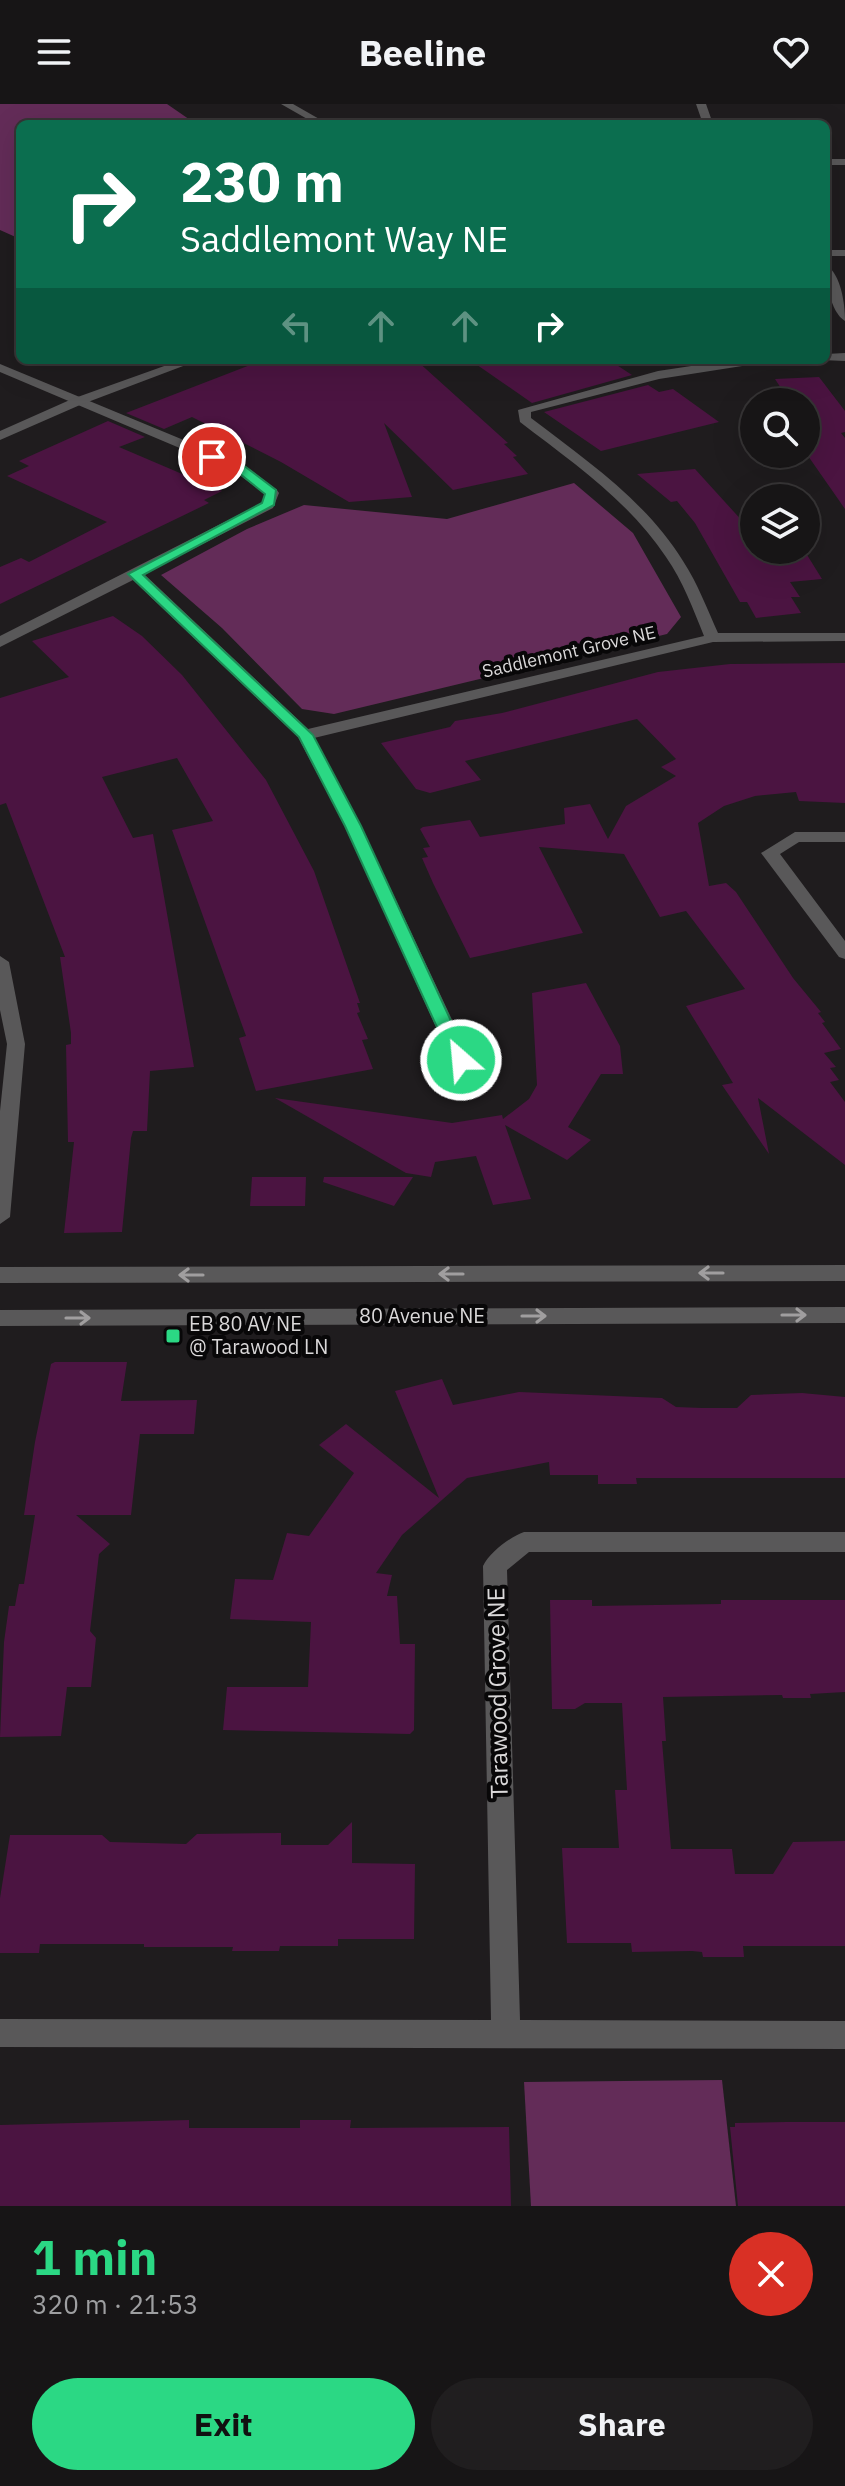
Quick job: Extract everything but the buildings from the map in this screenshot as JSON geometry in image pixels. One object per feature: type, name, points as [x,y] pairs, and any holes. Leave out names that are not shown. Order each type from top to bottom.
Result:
[{"type":"street","points":[[286,104],[316,120]]},
{"type":"street","points":[[830,278],[845,317]]},
{"type":"street","points":[[0,436],[76,402],[182,364]]},
{"type":"street","points":[[713,638],[676,560],[650,527],[588,469],[525,419],[524,410],[658,375],[729,364]]},
{"type":"street","points":[[0,368],[239,468],[272,493],[268,505],[0,642]]},
{"type":"street","points":[[135,574],[305,735],[353,826],[461,1060]]},
{"type":"street","name":"Saddlemont Grove NE","points":[[305,735],[713,638],[845,637]]},
{"type":"street","points":[[845,837],[795,837],[770,853],[845,953]]},
{"type":"street","points":[[0,962],[16,1044],[0,1217]]},
{"type":"street","name":"80 Avenue NE","points":[[0,1275],[845,1273]]},
{"type":"street","name":"80 Avenue NE","points":[[0,1318],[845,1315]]},
{"type":"street","name":"Tarawood Grove NE","points":[[506,2036],[495,1566],[524,1542],[845,1542]]},
{"type":"street","points":[[0,2033],[845,2035]]},
{"type":"shaded area","points":[[0,104],[167,104],[190,120],[16,120],[16,237],[0,230]]},
{"type":"shaded area","points":[[574,483],[633,533],[681,617],[667,634],[334,714],[302,709],[222,628],[161,575],[247,529],[304,505],[447,519]]},
{"type":"shaded area","points":[[722,2080],[736,2206],[531,2206],[524,2082]]},
{"type":"place","name":"EB 80 AV NE @ Tarawood LN","points":[[173,1336]]},
{"type":"route","points":[[212,457],[239,468],[272,493],[268,505],[135,574],[305,735],[353,826],[461,1060]]}]
